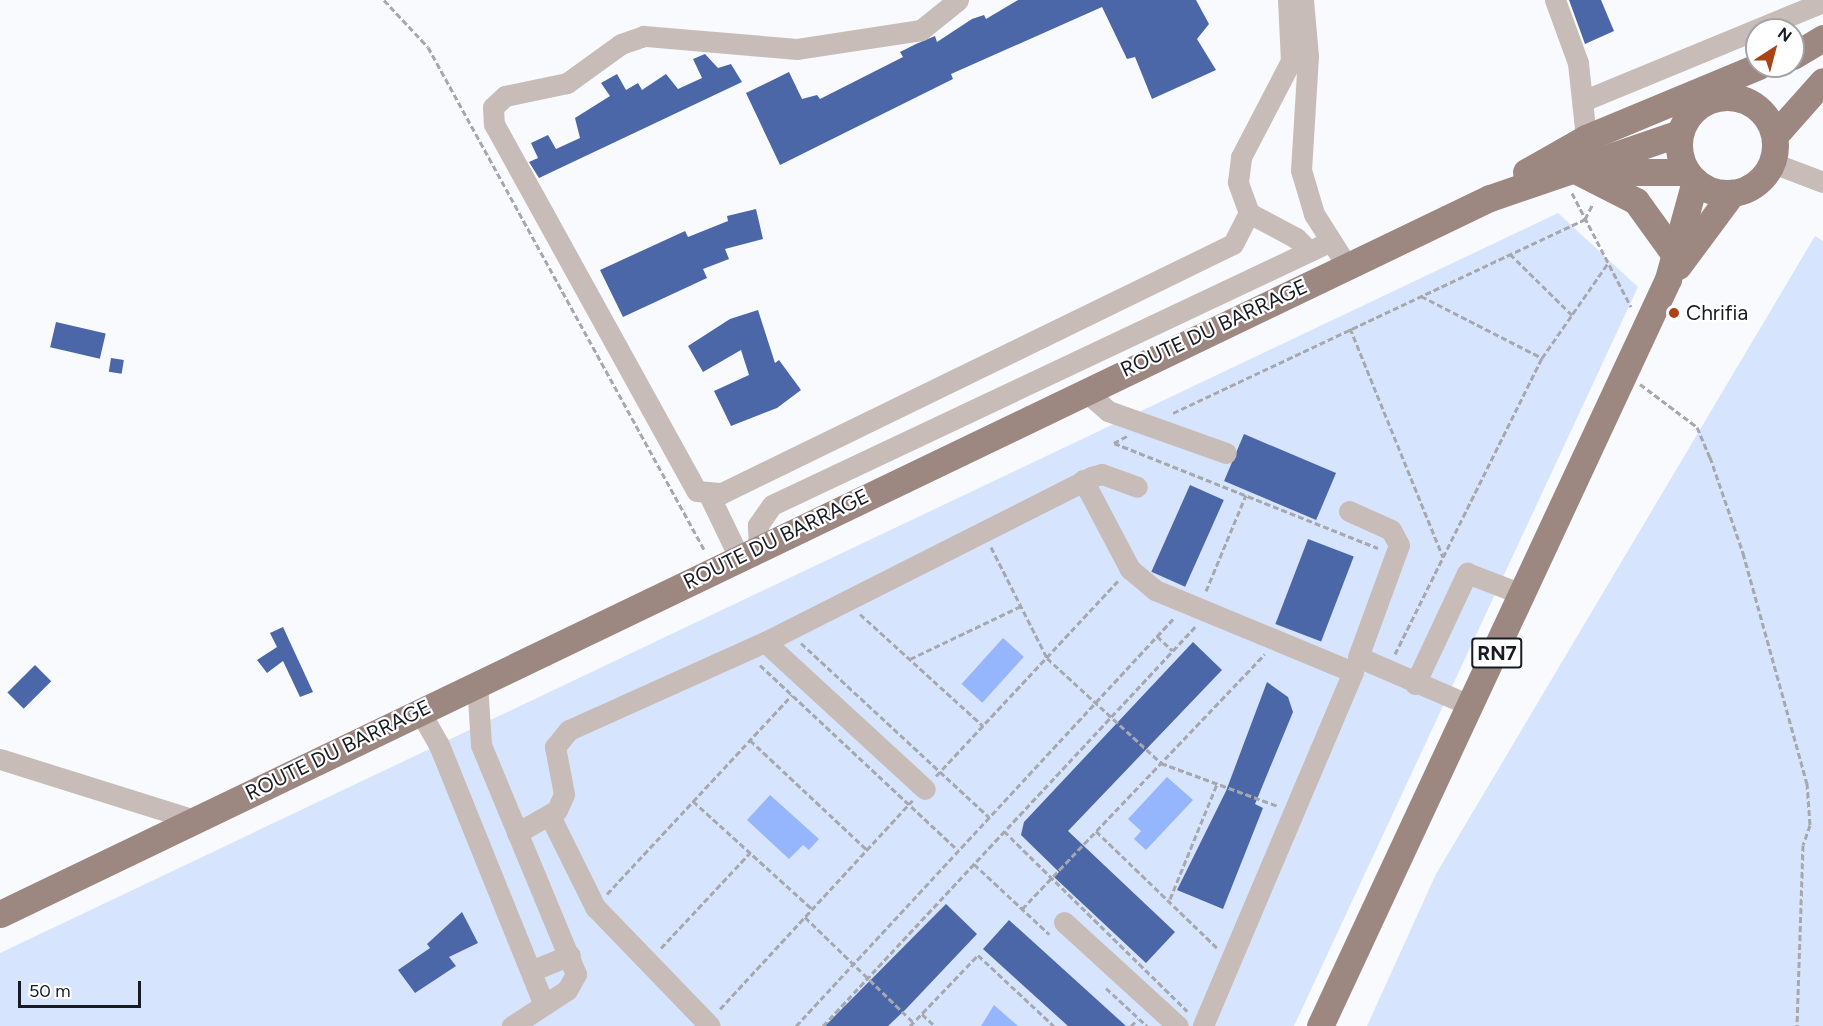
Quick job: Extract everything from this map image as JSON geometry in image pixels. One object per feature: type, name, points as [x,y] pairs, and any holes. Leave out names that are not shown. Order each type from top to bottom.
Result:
[{"type":"main road","points":[[1513,188],[1525,172],[1586,138],[1745,72]]},
{"type":"main road","points":[[1680,133],[1705,101],[1734,96],[1760,78]]},
{"type":"main road","points":[[1775,135],[1823,81]]},
{"type":"main road","points":[[1691,177],[1731,193],[1756,184],[1773,163],[1775,135],[1761,109],[1734,96]]},
{"type":"main road","name":"ROUTE DU BARRAGE","points":[[0,914],[1084,390],[1513,188],[1566,173],[1680,133]]},
{"type":"main road","name":"RN7","points":[[1320,1026],[1524,595],[1650,319],[1671,267],[1691,177],[1680,133]]},
{"type":"main road","name":"ROUTE DU BARRAGE","points":[[1566,173],[1691,177]]},
{"type":"main road","points":[[1566,173],[1605,181],[1636,201],[1671,267]]},
{"type":"main road","name":"RN7","points":[[1671,267],[1731,193]]},
{"type":"street","points":[[749,552],[709,495],[688,484],[494,124],[493,107],[505,96],[567,83],[621,44],[644,36],[797,49],[921,30],[958,0]]},
{"type":"street","points":[[709,495],[1225,249],[1239,237],[1249,213],[1239,165],[1291,61],[1288,0]]},
{"type":"street","points":[[1304,0],[1308,64],[1301,170],[1305,193],[1329,242],[1347,266]]},
{"type":"street","points":[[1555,0],[1586,100],[1586,138]]},
{"type":"street","points":[[1586,100],[1823,2]]},
{"type":"street","points":[[1773,163],[1823,182]]},
{"type":"street","points":[[1249,213],[1309,251]]},
{"type":"street","points":[[749,552],[758,525],[772,505],[1329,242]]},
{"type":"street","points":[[1084,390],[1102,407],[1226,453]]},
{"type":"street","points":[[517,833],[550,816],[564,794],[555,747],[560,735],[788,631],[1083,480],[1102,474],[1137,487]]},
{"type":"street","points":[[1064,922],[1189,1023],[1234,957],[1353,672],[1155,590],[1130,569],[1083,480]]},
{"type":"street","points":[[1348,511],[1391,530],[1398,539],[1397,555],[1357,649],[1360,661],[1472,706]]},
{"type":"street","points":[[1415,684],[1467,573],[1524,595]]},
{"type":"street","points":[[765,642],[925,789]]},
{"type":"street","points":[[477,683],[481,745],[570,955],[574,984],[512,1026]]},
{"type":"street","points":[[419,710],[439,745],[543,1003]]},
{"type":"street","points":[[0,759],[195,820]]},
{"type":"street","points":[[550,816],[595,907],[649,960],[710,1026]]},
{"type":"street","points":[[531,971],[570,955]]},
{"type":"path","points":[[384,0],[428,47],[715,569]]},
{"type":"path","points":[[1566,173],[1585,219],[1630,306],[1650,319]]},
{"type":"path","points":[[1397,555],[1113,443],[1350,328],[1585,219],[1605,181]]},
{"type":"path","points":[[1510,254],[1572,315]]},
{"type":"path","points":[[1387,672],[1542,358],[1608,263]]},
{"type":"path","points":[[1421,296],[1542,358]]},
{"type":"path","points":[[1350,328],[1443,558]]},
{"type":"path","points":[[1624,373],[1697,427],[1779,676],[1811,807],[1803,845],[1797,1026]]},
{"type":"path","points":[[823,1026],[1172,651],[1198,608],[1246,495]]},
{"type":"path","points":[[983,532],[1047,658],[1161,763],[1295,812]]},
{"type":"path","points":[[846,601],[982,726]]},
{"type":"path","points":[[910,659],[1021,606]]},
{"type":"path","points":[[795,1026],[1157,636],[1198,608]]},
{"type":"path","points":[[788,631],[989,817]]},
{"type":"path","points":[[1157,636],[1172,651]]},
{"type":"path","points":[[1022,909],[1278,641]]},
{"type":"path","points":[[757,662],[958,850]]},
{"type":"path","points":[[595,907],[792,695]]},
{"type":"path","points":[[750,740],[867,850]]},
{"type":"path","points":[[1170,899],[1217,784]]},
{"type":"path","points":[[693,801],[812,909]]},
{"type":"path","points":[[1004,831],[1189,1007],[1189,1023]]},
{"type":"path","points":[[1096,831],[1170,899],[1218,950],[1234,957]]},
{"type":"path","points":[[649,960],[750,853]]},
{"type":"path","points":[[805,917],[912,1024],[978,955],[1054,1026]]},
{"type":"path","points":[[922,1014],[935,1026]]},
{"type":"path","points":[[1131,1026],[1138,1018]]},
{"type":"shaded area","points":[[1558,213],[1638,287],[1294,1026],[0,1026],[0,953]]},
{"type":"shaded area","points":[[1815,236],[1823,241],[1823,1026],[1367,1026],[1436,874]]},
{"type":"water","points":[[1003,638],[1024,657],[982,703],[962,684]]},
{"type":"water","points":[[1167,777],[1193,800],[1146,850],[1134,839],[1141,831],[1128,819]]},
{"type":"water","points":[[770,795],[819,839],[809,850],[803,845],[789,859],[747,820]]},
{"type":"water","points":[[994,1005],[1018,1026],[981,1026]]},
{"type":"building","points":[[1018,0],[1196,0],[1209,24],[1197,39],[1216,70],[1152,99],[1135,57],[1127,59],[1102,7],[951,74],[953,79],[780,165],[746,93],[789,72],[802,99],[817,95],[820,99],[903,57],[900,52],[916,44],[935,36],[937,42],[972,19],[984,15],[986,19]]},
{"type":"building","points":[[1569,0],[1601,0],[1614,31],[1585,44]]},
{"type":"building","points":[[705,54],[718,68],[731,64],[742,82],[539,178],[529,162],[538,158],[531,143],[548,135],[556,149],[580,138],[575,118],[610,96],[601,83],[617,74],[626,90],[638,83],[642,90],[666,74],[678,89],[702,78],[693,59]]},
{"type":"building","points":[[756,209],[763,239],[725,249],[729,259],[703,269],[707,278],[623,317],[600,270],[685,231],[688,237],[728,221],[727,216]]},
{"type":"building","points":[[758,310],[775,363],[779,360],[801,390],[777,408],[731,426],[714,391],[749,375],[741,350],[703,372],[688,346],[730,319]]},
{"type":"building","points":[[56,322],[106,333],[100,359],[50,347]]},
{"type":"building","points":[[111,358],[124,360],[122,374],[109,372]]},
{"type":"building","points":[[1244,434],[1336,473],[1316,520],[1224,481]]},
{"type":"building","points":[[1190,485],[1224,500],[1185,587],[1151,572]]},
{"type":"building","points":[[1308,539],[1354,557],[1321,642],[1275,624]]},
{"type":"building","points":[[283,627],[313,692],[300,697],[283,661],[267,673],[257,660],[277,647],[270,633]]},
{"type":"building","points":[[1193,642],[1222,670],[1068,831],[1175,932],[1146,963],[1054,877],[1059,872],[1021,835],[1024,822]]},
{"type":"building","points":[[35,665],[51,681],[24,709],[7,693]]},
{"type":"building","points":[[1267,682],[1288,697],[1293,712],[1255,804],[1263,808],[1223,909],[1177,890],[1226,791]]},
{"type":"building","points":[[946,904],[977,934],[906,1009],[888,1026],[825,1026]]},
{"type":"building","points":[[462,912],[478,943],[449,957],[456,966],[415,993],[398,970],[430,948],[427,944]]},
{"type":"building","points":[[1009,920],[1126,1026],[1068,1026],[983,949]]},
{"type":"place","name":"Chrifia","points":[[1674,313]]}]
